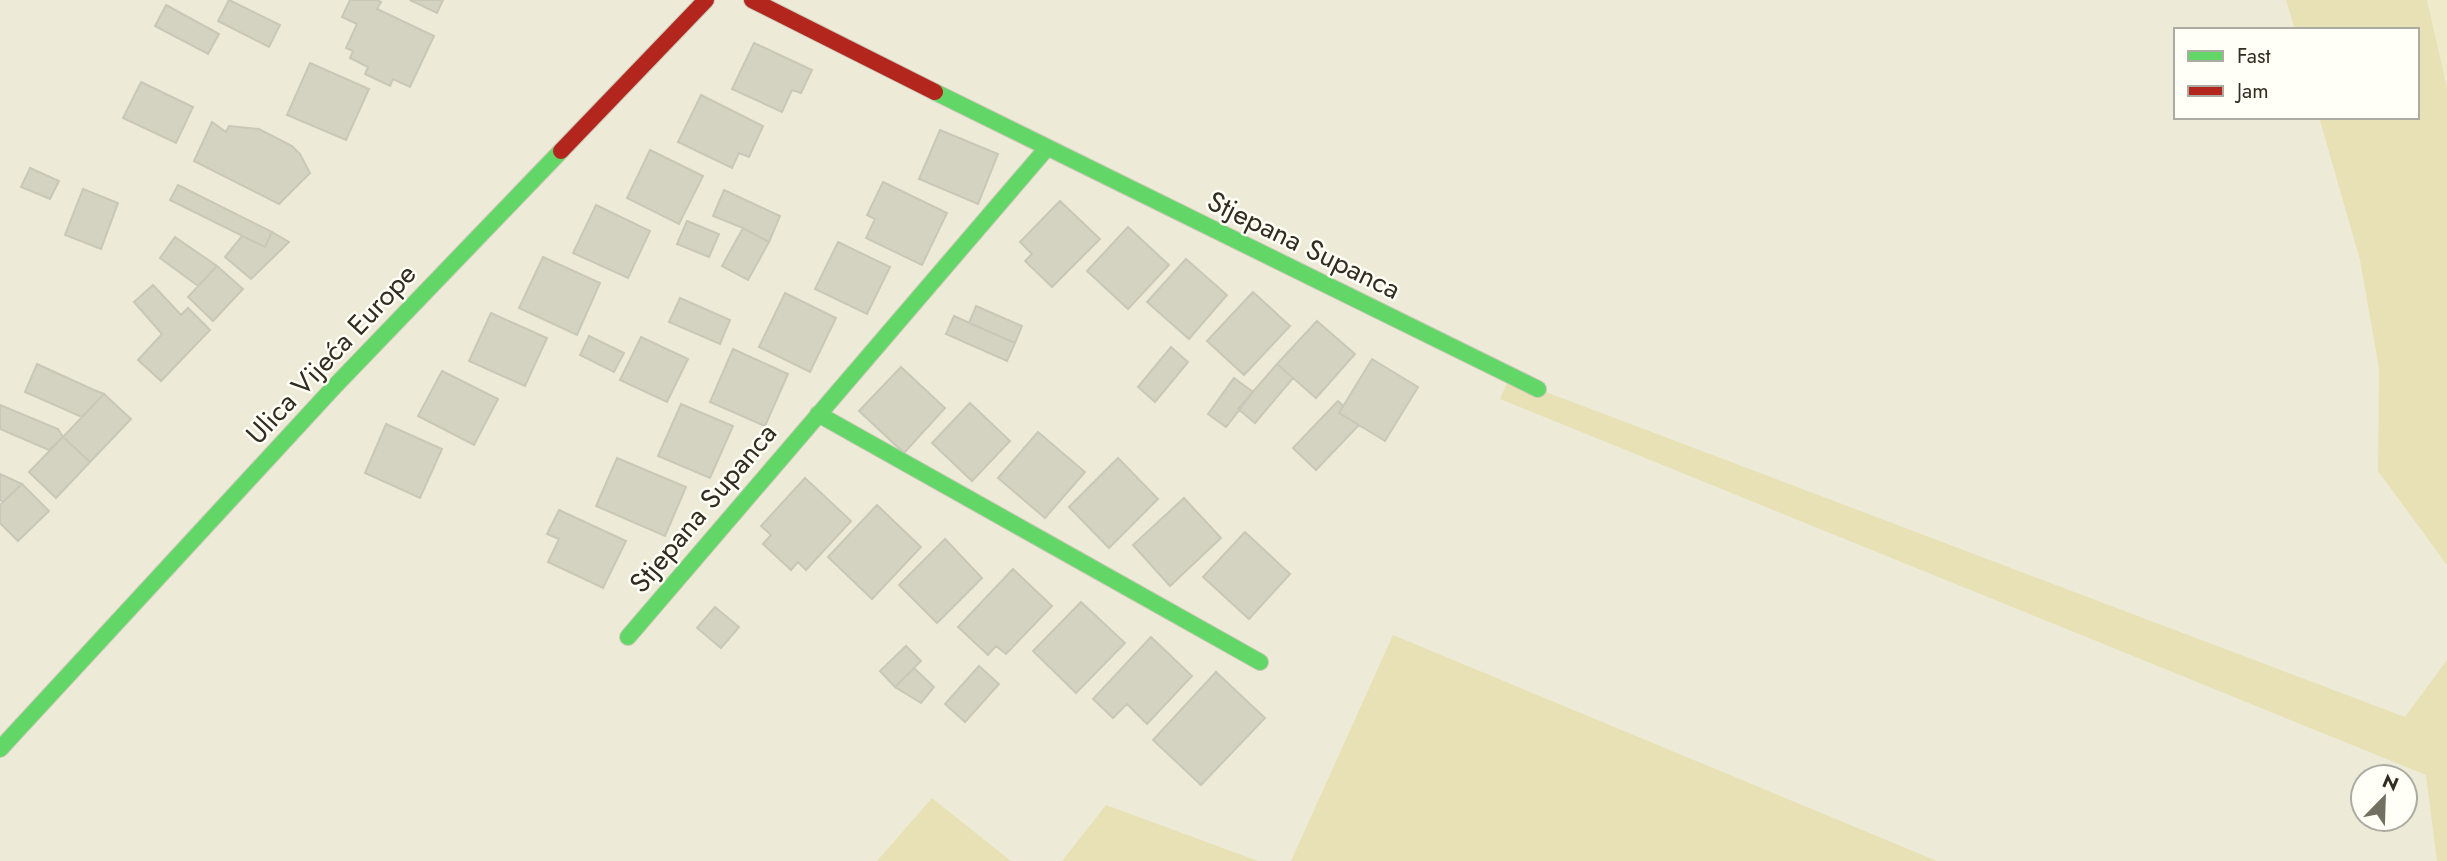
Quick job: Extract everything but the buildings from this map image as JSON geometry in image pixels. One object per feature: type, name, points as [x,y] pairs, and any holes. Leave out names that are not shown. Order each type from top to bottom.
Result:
[{"type":"street","name":"Ulica Vijeća Europe","points":[[0,749],[334,387],[706,0]]},
{"type":"street","name":"Stjepana Supanca","points":[[752,0],[1538,389]]},
{"type":"street","name":"Stjepana Supanca","points":[[628,637],[1047,148]]},
{"type":"street","points":[[818,414],[1260,662]]},
{"type":"shaded area","points":[[2286,0],[2427,0],[2447,88],[2447,565],[2378,471],[2379,368],[2360,260],[2320,119],[2419,119],[2419,28],[2294,28]]},
{"type":"shaded area","points":[[2427,0],[2447,0],[2447,88]]},
{"type":"shaded area","points":[[1510,376],[1538,389],[2405,717],[2447,660],[2447,861],[2437,861],[2426,775],[2419,772],[2419,763],[2396,763],[1500,399]]},
{"type":"shaded area","points":[[1393,635],[1937,861],[1291,861]]},
{"type":"shaded area","points":[[932,798],[1011,861],[877,861]]},
{"type":"shaded area","points":[[1106,805],[1258,861],[1062,861]]},
{"type":"traffic: fast","points":[[935,92],[1538,389]]},
{"type":"traffic: fast","points":[[628,637],[1047,148]]},
{"type":"traffic: fast","points":[[0,749],[334,387],[561,151]]},
{"type":"traffic: fast","points":[[818,414],[1260,662]]},
{"type":"traffic: jam","points":[[561,151],[706,0]]},
{"type":"traffic: jam","points":[[752,0],[935,92]]}]
